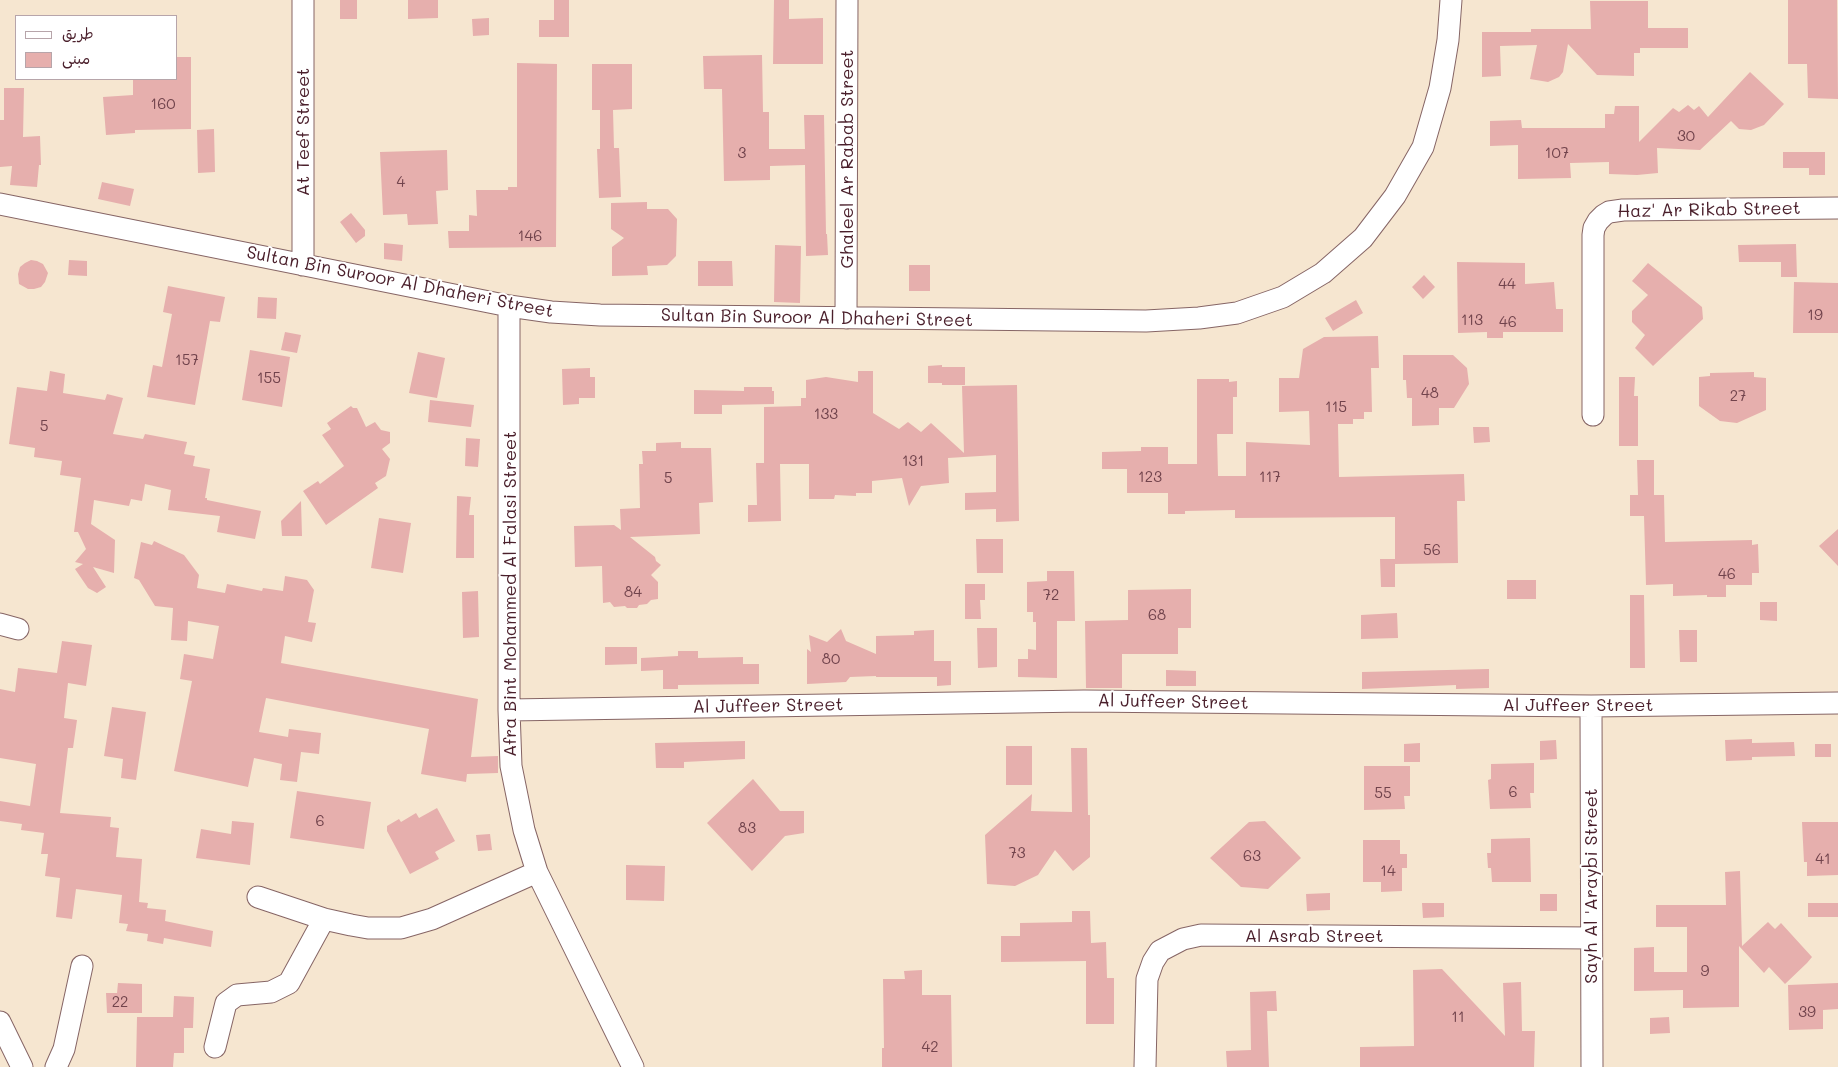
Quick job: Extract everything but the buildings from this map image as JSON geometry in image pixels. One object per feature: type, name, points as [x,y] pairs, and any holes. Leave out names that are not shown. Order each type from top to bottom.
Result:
[{"type":"street","name":"At Teef Street","points":[[302,265],[303,0]]},
{"type":"street","name":"Ghaleel Ar Rabab Street","points":[[846,318],[848,0]]},
{"type":"street","name":"Sultan Bin Suroor Al Dhaheri Street","points":[[0,204],[509,306],[551,312],[600,315],[1164,320],[1237,313],[1284,297],[1323,273],[1363,238],[1395,196],[1423,147],[1440,88],[1448,40],[1451,0]]},
{"type":"street","name":"Haz' Ar Rikab Street","points":[[1593,415],[1593,235],[1594,228],[1604,215],[1609,212],[1623,210],[1838,208]]},
{"type":"street","name":"Afra Bint Mohammed Al Falasi Street","points":[[509,306],[509,710],[511,766],[524,830],[537,872],[633,1067]]},
{"type":"street","name":"Al Juffeer Street","points":[[509,710],[1084,701],[1592,706],[1838,703]]},
{"type":"street","name":"Sayh Al 'Araybi Street","points":[[1592,706],[1592,1067]]},
{"type":"street","points":[[258,897],[324,918],[368,928],[384,929],[417,925],[537,872]]},
{"type":"street","points":[[215,1047],[226,1003],[237,995],[271,992],[289,983],[324,918]]},
{"type":"street","name":"Al Asrab Street","points":[[1145,1067],[1147,979],[1160,950],[1183,939],[1201,935],[1591,938]]},
{"type":"street","points":[[56,1067],[64,1049],[82,966]]},
{"type":"street","points":[[0,1022],[22,1067]]}]
